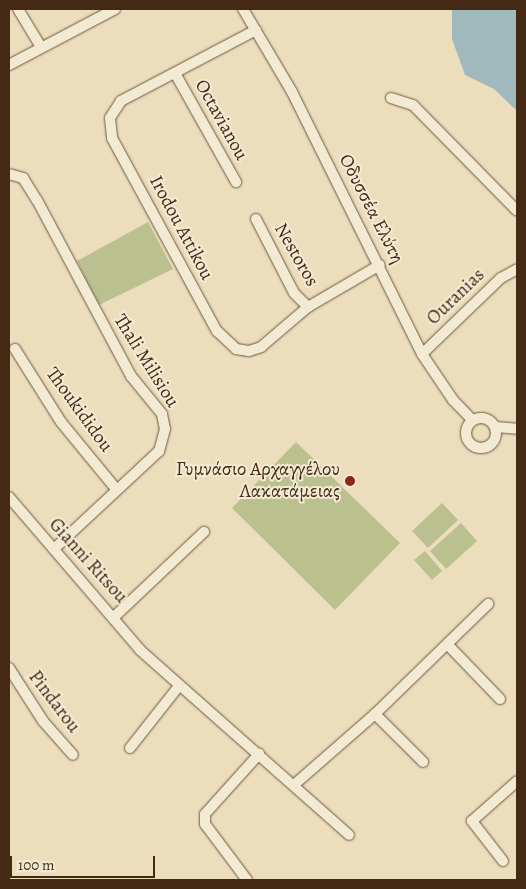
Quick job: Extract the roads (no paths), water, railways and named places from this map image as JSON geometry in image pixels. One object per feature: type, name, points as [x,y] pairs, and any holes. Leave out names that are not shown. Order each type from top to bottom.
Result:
[{"type":"street","points":[[18,9],[41,47]]},
{"type":"street","points":[[9,64],[115,9]]},
{"type":"street","name":"Οδυσσέα Ελύτη","points":[[244,9],[380,265],[422,354],[453,400],[472,420]]},
{"type":"street","name":"Irodou Attikou","points":[[256,30],[176,75],[121,101],[110,118],[112,138],[216,331],[236,349],[249,351],[262,347],[308,307],[380,265]]},
{"type":"street","name":"Octavianou","points":[[176,75],[236,182]]},
{"type":"street","points":[[391,98],[413,105],[517,211]]},
{"type":"street","name":"Thali Milisiou","points":[[9,174],[22,178],[37,200],[131,376],[162,414],[165,429],[159,451],[116,489],[54,549]]},
{"type":"street","name":"Nestoros","points":[[256,218],[294,293],[308,307]]},
{"type":"street","name":"Ouranias","points":[[422,354],[501,278],[517,269]]},
{"type":"street","name":"Thoukididou","points":[[15,349],[62,422],[116,489]]},
{"type":"street","points":[[489,419],[496,427],[497,434],[492,445],[486,448],[474,447],[466,437],[468,425],[472,420],[489,419]]},
{"type":"street","points":[[496,427],[517,429]]},
{"type":"street","name":"Gianni Ritsou","points":[[9,497],[114,617],[140,650],[179,686],[295,784],[349,834]]},
{"type":"street","points":[[114,617],[204,532]]},
{"type":"street","points":[[295,784],[375,714],[488,604]]},
{"type":"street","points":[[448,645],[500,699]]},
{"type":"street","name":"Pindarou","points":[[9,668],[13,687],[73,755]]},
{"type":"street","points":[[130,748],[179,686]]},
{"type":"street","points":[[375,714],[423,762]]},
{"type":"street","points":[[247,880],[204,824],[205,814],[259,754]]},
{"type":"street","points":[[503,861],[472,821],[517,781]]},
{"type":"water","points":[[452,9],[517,9],[517,111],[494,89],[465,75],[452,39]]},
{"type":"place","name":"Γυμνάσιο Αρχαγγέλου Λακατάμειας","points":[[350,481]]}]
